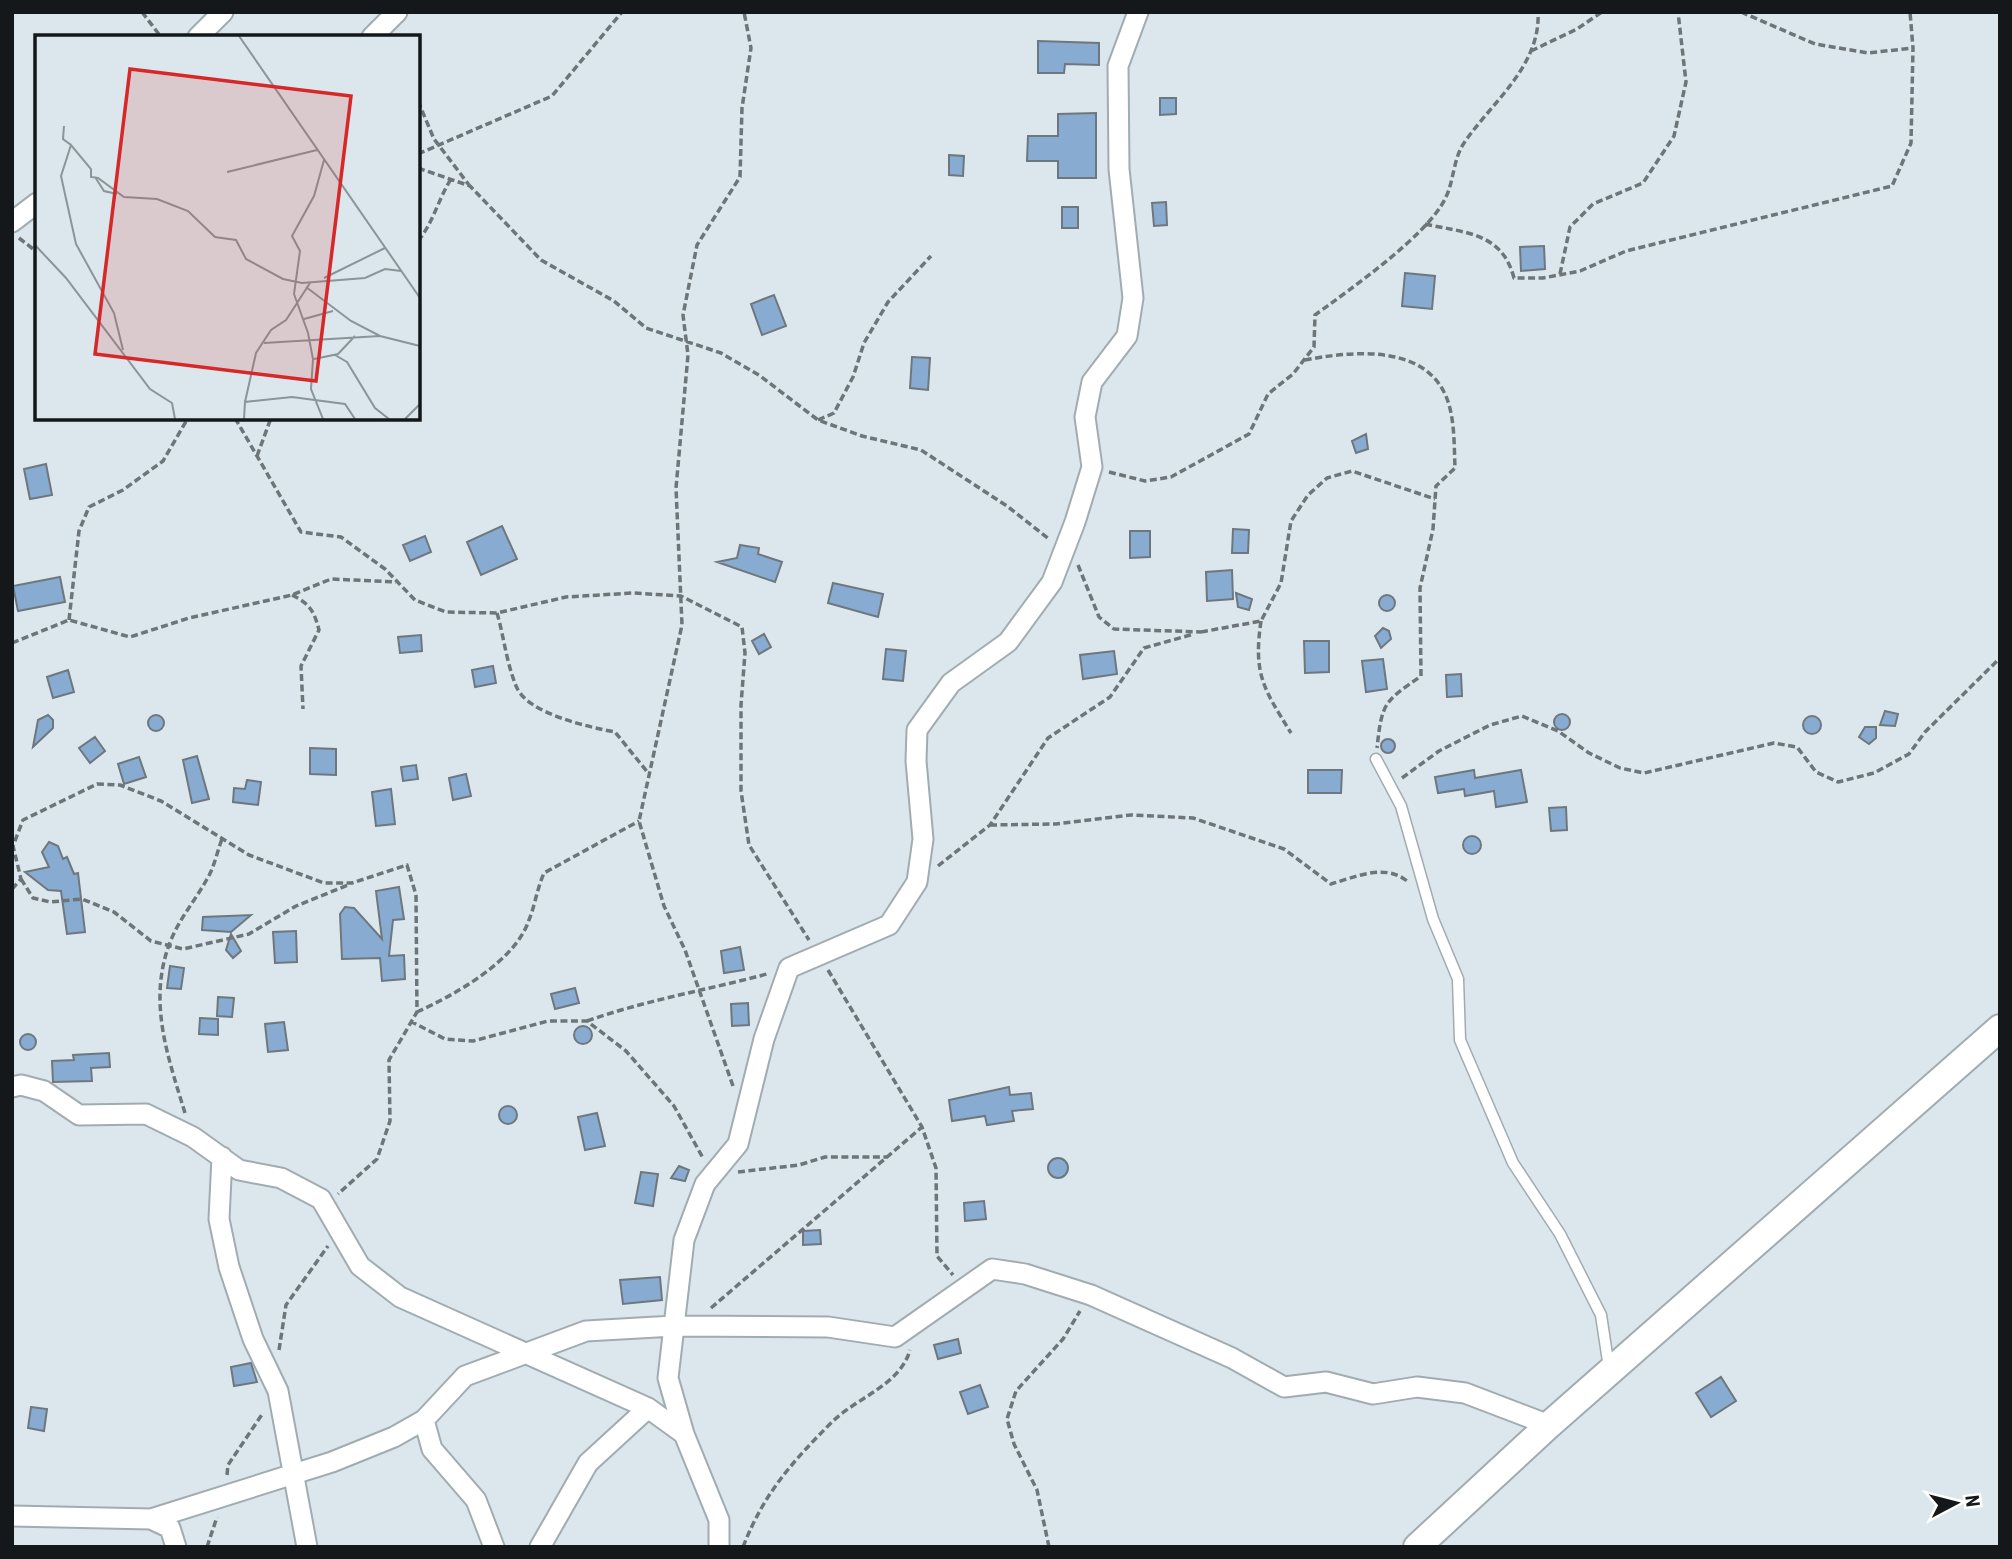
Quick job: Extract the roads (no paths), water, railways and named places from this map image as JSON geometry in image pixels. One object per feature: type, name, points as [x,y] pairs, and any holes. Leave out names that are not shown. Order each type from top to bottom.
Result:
[{"type":"main road","points":[[1417,1547],[1549,1425],[2000,1028]]},
{"type":"street","points":[[200,35],[223,12]]},
{"type":"street","points":[[374,35],[397,12]]},
{"type":"street","points":[[734,1547],[719,1520],[684,1434],[668,1378],[682,1326],[684,1240],[705,1184],[738,1144],[764,1039],[789,968],[889,925],[917,882],[923,839],[916,761],[917,730],[951,683],[1008,642],[1052,582],[1064,550],[1092,467],[1085,417],[1092,382],[1127,336],[1133,298],[1119,169],[1118,65],[1135,16]]},
{"type":"street","points":[[12,222],[35,205]]},
{"type":"street","points":[[12,1087],[21,1086],[44,1091],[79,1115],[146,1114],[193,1137],[239,1170],[281,1178],[321,1199],[360,1266],[400,1297],[648,1408],[684,1434]]},
{"type":"street","points":[[222,1157],[219,1219],[229,1267],[253,1339],[278,1391],[307,1547]]},
{"type":"street","points":[[12,1516],[151,1519],[293,1474],[369,1447],[424,1420],[465,1376],[586,1332],[682,1326],[828,1327],[895,1337],[992,1269],[1025,1274],[1091,1295],[1232,1358],[1284,1387],[1326,1382],[1373,1394],[1417,1387],[1465,1393],[1549,1425]]},
{"type":"street","points":[[540,1547],[588,1463],[648,1408]]},
{"type":"street","points":[[424,1420],[432,1449],[476,1500],[495,1547]]},
{"type":"street","points":[[151,1519],[170,1528],[176,1547]]},
{"type":"street","points":[[719,1520],[719,1547]]},
{"type":"lane","points":[[1376,759],[1401,806],[1428,898],[1458,979],[1460,1040],[1513,1163],[1559,1234],[1601,1315],[1610,1372]]}]
